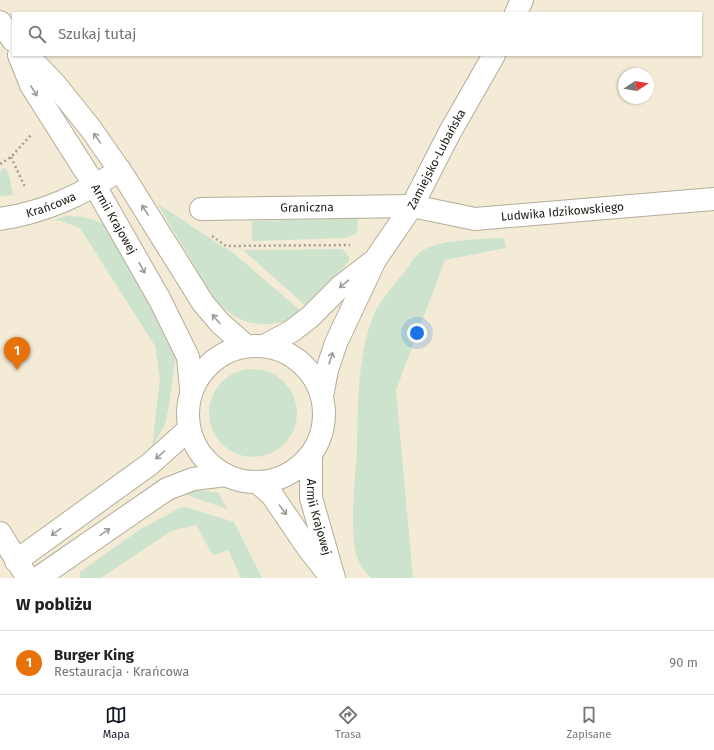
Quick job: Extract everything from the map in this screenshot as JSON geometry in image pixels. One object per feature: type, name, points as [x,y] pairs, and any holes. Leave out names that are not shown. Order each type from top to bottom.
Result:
[{"type":"main road","points":[[516,12],[522,0]]},
{"type":"main road","points":[[0,22],[12,39]]},
{"type":"main road","name":"Armii Krajowej","points":[[19,56],[31,85],[95,186],[160,300],[188,357],[191,389]]},
{"type":"main road","points":[[28,56],[54,83],[82,117],[120,170],[203,303],[220,323],[256,345],[287,352],[304,365],[317,382],[322,396],[324,420],[320,438],[311,455],[298,468],[283,477],[256,482],[246,482],[226,476],[209,464],[196,448],[189,429],[187,409],[191,389],[205,367],[225,352],[256,345]]},
{"type":"main road","name":"Zamiejsko-Lubańska","points":[[322,396],[327,370],[336,343],[375,260],[412,206],[493,56]]},
{"type":"main road","name":"Krańcowa","points":[[0,219],[25,215],[64,202],[95,186],[120,170]]},
{"type":"main road","name":"Ludwika Idzikowskiego","points":[[412,206],[475,219],[714,199]]},
{"type":"main road","name":"Graniczna","points":[[201,209],[412,206]]},
{"type":"main road","name":"Zamiejsko-Lubańska","points":[[256,345],[292,332],[310,317],[340,287],[375,260]]},
{"type":"main road","points":[[0,532],[22,570],[150,464],[189,429]]},
{"type":"main road","name":"Armii Krajowej","points":[[311,455],[311,498],[333,578]]},
{"type":"main road","points":[[38,578],[167,489],[193,478],[226,476]]},
{"type":"main road","name":"Armii Krajowej","points":[[256,482],[272,495],[308,548],[333,578]]},
{"type":"path","points":[[0,164],[11,157],[35,131]]},
{"type":"path","points":[[11,157],[27,190]]},
{"type":"green space","points":[[5,167],[9,175],[13,195],[0,196],[0,171]]},
{"type":"green space","points":[[157,203],[231,251],[302,312],[283,322],[262,324],[249,322],[227,311],[210,292]]},
{"type":"green space","points":[[67,216],[91,219],[112,230],[176,355],[165,424],[152,448],[160,378],[155,346],[80,228],[58,220],[51,221]]},
{"type":"green space","points":[[358,218],[357,233],[345,238],[252,241],[252,221]]},
{"type":"green space","points":[[504,238],[506,248],[445,260],[396,390],[413,578],[372,578],[368,575],[359,562],[356,551],[353,508],[360,373],[365,343],[375,312],[384,297],[414,259],[426,248],[447,242],[472,239]]},
{"type":"green space","points":[[342,249],[349,257],[349,261],[311,305],[306,306],[243,250]]},
{"type":"green space","points":[[244,369],[262,369],[278,376],[290,388],[297,404],[297,422],[290,438],[278,450],[262,457],[244,457],[228,450],[216,438],[209,422],[209,404],[216,388],[228,376]]},
{"type":"green space","points":[[194,489],[219,493],[227,509],[187,495],[181,491]]},
{"type":"green space","points":[[185,507],[234,522],[262,578],[241,578],[228,550],[214,555],[212,554],[196,525],[171,531],[101,578],[80,578],[80,572],[139,530],[180,508]]},
{"type":"place","name":"Burger King","points":[[17,370]]}]
